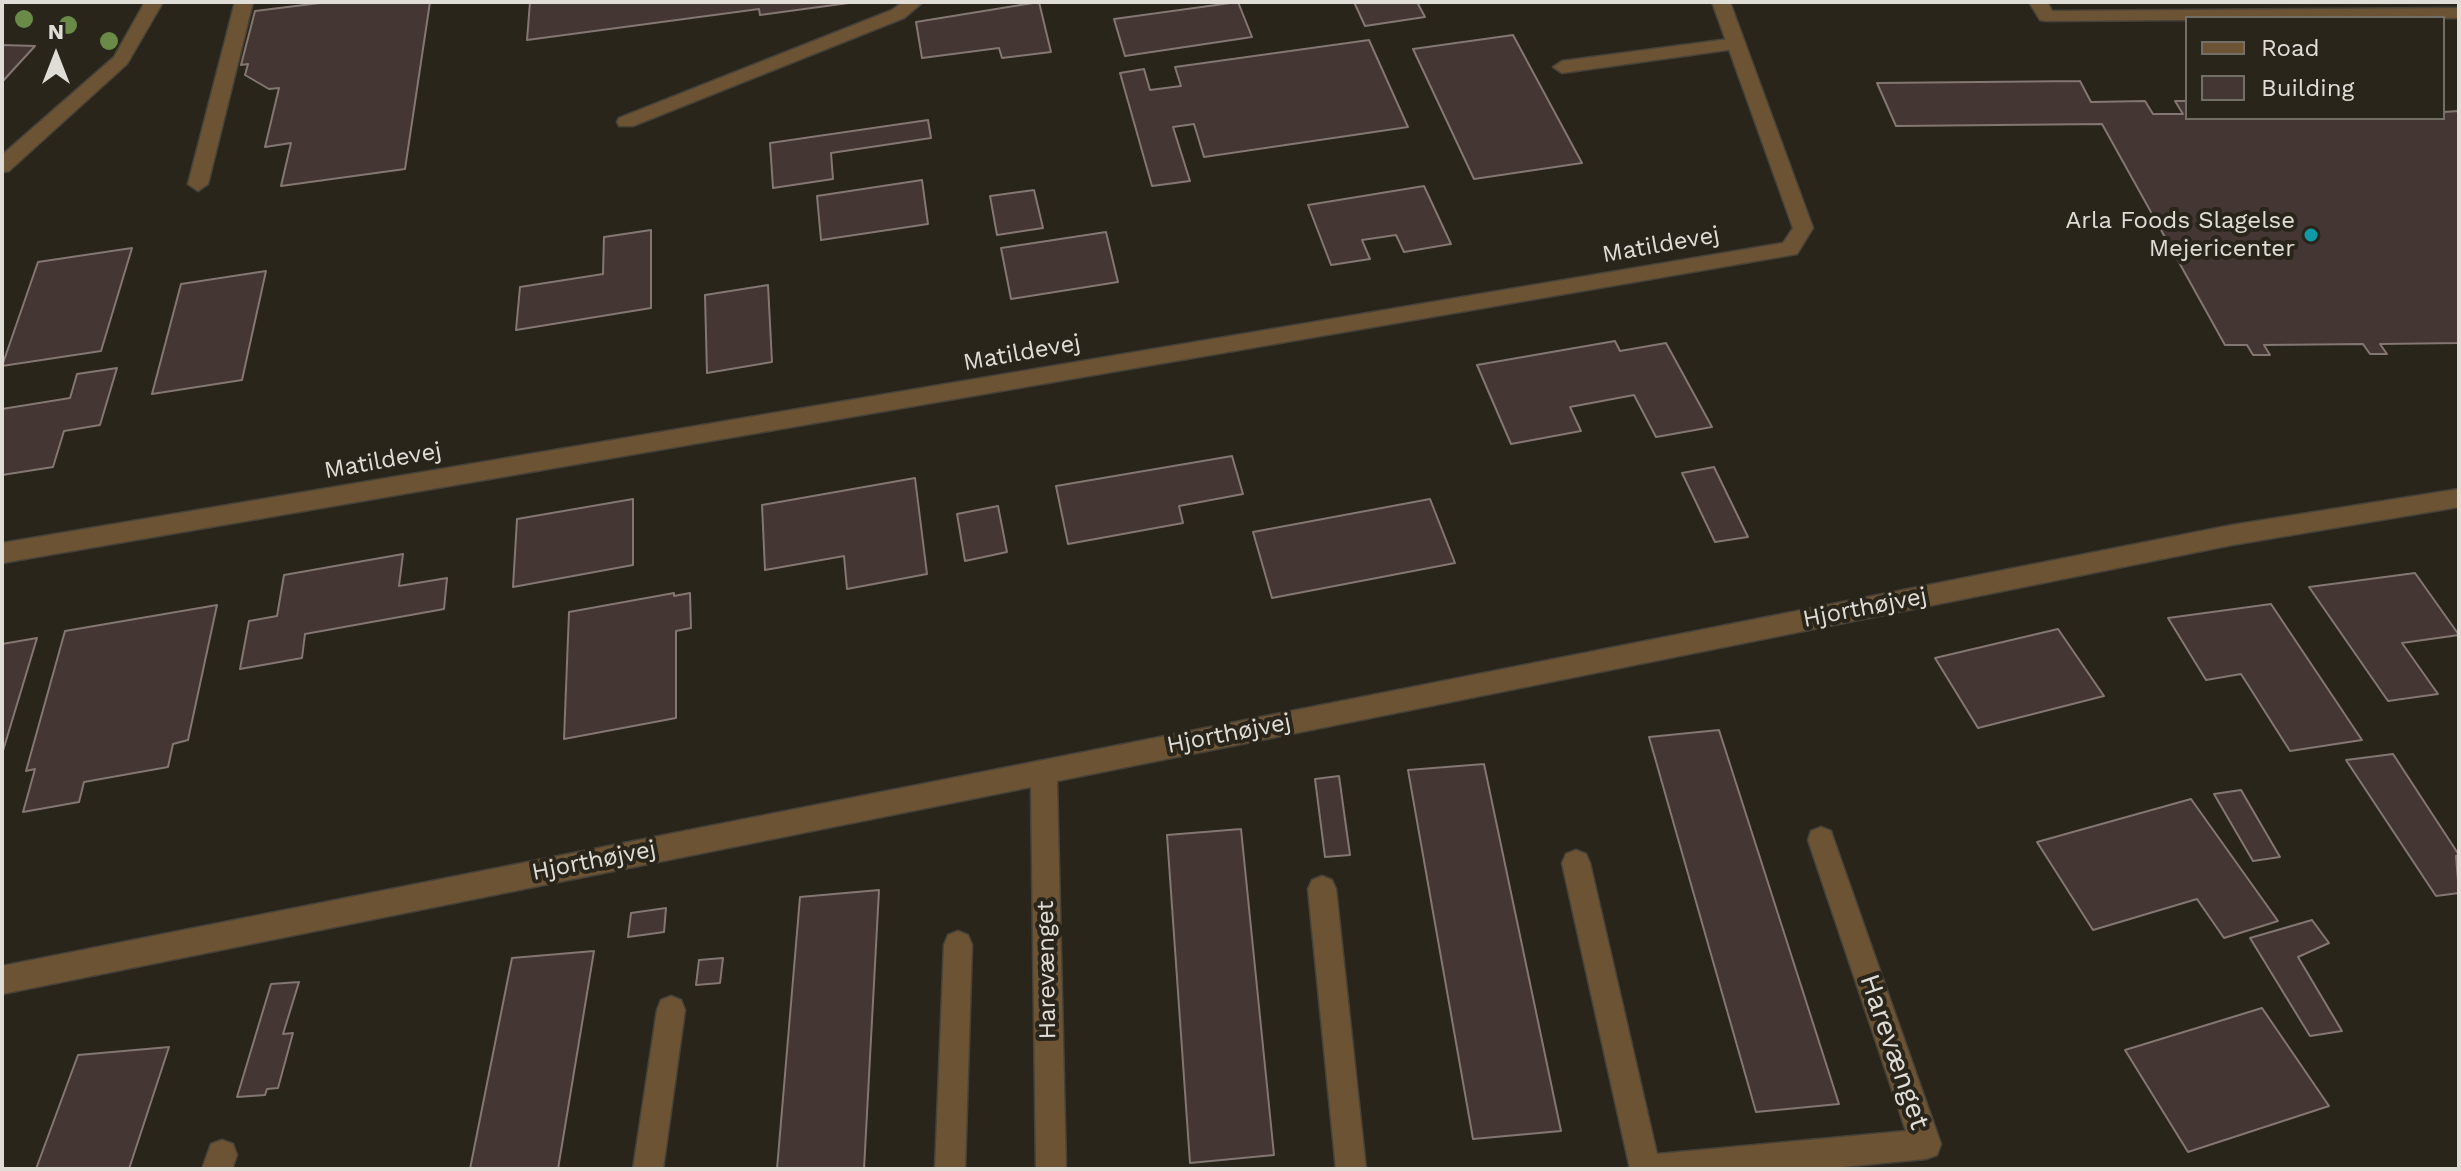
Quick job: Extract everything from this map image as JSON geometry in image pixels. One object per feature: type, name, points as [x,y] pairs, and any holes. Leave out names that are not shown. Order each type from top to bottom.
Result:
[{"type":"street","points":[[2,166],[121,60],[154,2]]},
{"type":"street","points":[[198,184],[244,2]]},
{"type":"street","points":[[626,122],[898,14],[914,2]]},
{"type":"street","name":"Matildevej","points":[[2,553],[1790,249],[1803,228],[1721,2]]},
{"type":"street","points":[[2038,2],[2046,16],[2333,8],[2459,13]]},
{"type":"street","points":[[1562,67],[1736,44]]},
{"type":"street","name":"Hjorthøjvej","points":[[2,980],[2232,535],[2459,498]]},
{"type":"street","name":"Harevænget","points":[[1044,770],[1051,1169]]},
{"type":"street","name":"Harevænget","points":[[1657,1169],[1926,1144],[1821,840]]},
{"type":"street","points":[[1576,863],[1645,1169]]},
{"type":"street","points":[[1322,889],[1351,1169]]},
{"type":"street","points":[[950,1169],[958,945]]},
{"type":"street","points":[[648,1169],[671,1010]]},
{"type":"building","points":[[328,2],[430,2],[405,169],[281,186],[291,143],[265,147],[279,88],[269,89],[245,75],[248,64],[241,65],[255,11]]},
{"type":"building","points":[[530,2],[856,2],[760,15],[759,9],[527,40]]},
{"type":"building","points":[[1039,2],[1051,52],[1002,58],[999,48],[922,58],[916,22]]},
{"type":"building","points":[[1238,2],[1252,37],[1125,56],[1114,19]]},
{"type":"building","points":[[1354,2],[1417,2],[1425,17],[1365,26]]},
{"type":"building","points":[[1513,35],[1582,163],[1474,179],[1413,49]]},
{"type":"building","points":[[1369,40],[1408,127],[1204,157],[1194,124],[1173,127],[1190,181],[1152,186],[1120,73],[1144,69],[1150,90],[1181,86],[1175,67]]},
{"type":"building","points":[[2,45],[35,46],[2,82]]},
{"type":"building","name":"Arla Foods Slagelse Mejericenter","points":[[2080,81],[2091,102],[2145,101],[2153,114],[2183,114],[2175,101],[2185,101],[2185,120],[2445,120],[2445,112],[2459,111],[2459,343],[2380,344],[2387,354],[2370,354],[2363,344],[2264,345],[2270,355],[2253,355],[2247,345],[2225,345],[2102,124],[1896,126],[1877,83]]},
{"type":"building","points":[[928,120],[931,138],[831,153],[833,179],[773,188],[770,143]]},
{"type":"building","points":[[922,180],[928,224],[821,240],[817,196]]},
{"type":"building","points":[[1424,186],[1451,244],[1404,252],[1396,235],[1362,240],[1370,259],[1331,265],[1308,205]]},
{"type":"building","points":[[1034,190],[1043,228],[997,235],[990,196]]},
{"type":"building","points":[[651,230],[651,308],[516,330],[520,287],[603,274],[604,237]]},
{"type":"building","points":[[1106,232],[1118,282],[1011,299],[1001,248]]},
{"type":"building","points":[[132,248],[101,351],[2,366],[38,262]]},
{"type":"building","points":[[266,271],[242,380],[152,394],[181,284]]},
{"type":"building","points":[[768,285],[772,362],[707,373],[705,295]]},
{"type":"building","points":[[1615,341],[1620,351],[1666,343],[1712,427],[1656,437],[1634,395],[1570,407],[1581,431],[1511,444],[1477,365]]},
{"type":"building","points":[[117,368],[100,425],[64,431],[53,467],[2,475],[2,409],[70,398],[77,374]]},
{"type":"building","points":[[1232,456],[1243,494],[1179,506],[1183,523],[1068,544],[1056,486]]},
{"type":"building","points":[[1714,467],[1748,537],[1715,542],[1682,473]]},
{"type":"building","points":[[915,478],[927,574],[847,589],[844,556],[765,570],[762,505]]},
{"type":"building","points":[[633,499],[633,565],[513,587],[517,519]]},
{"type":"building","points":[[1430,499],[1455,563],[1272,598],[1253,532]]},
{"type":"building","points":[[998,506],[1007,552],[965,561],[957,514]]},
{"type":"building","points":[[403,554],[399,586],[447,578],[444,609],[305,634],[302,658],[240,669],[249,621],[277,616],[284,575]]},
{"type":"building","points":[[2415,573],[2459,635],[2402,643],[2438,694],[2388,701],[2309,587]]},
{"type":"building","points":[[674,593],[674,596],[690,593],[691,628],[676,631],[676,718],[564,739],[569,612]]},
{"type":"building","points":[[2271,604],[2362,740],[2290,751],[2241,674],[2206,680],[2168,618]]},
{"type":"building","points":[[217,605],[188,740],[173,744],[168,767],[84,782],[79,802],[23,812],[35,769],[26,771],[65,631]]},
{"type":"building","points":[[2058,629],[2104,696],[1978,728],[1935,658]]},
{"type":"building","points":[[37,638],[2,754],[2,644]]},
{"type":"building","points":[[1719,730],[1839,1104],[1756,1112],[1649,737]]},
{"type":"building","points":[[2393,754],[2459,855],[2456,856],[2459,893],[2436,896],[2346,760]]},
{"type":"building","points":[[1484,764],[1561,1131],[1473,1139],[1408,770]]},
{"type":"building","points":[[1339,776],[1350,855],[1325,857],[1315,779]]},
{"type":"building","points":[[2241,790],[2280,857],[2253,861],[2214,794]]},
{"type":"building","points":[[2191,799],[2278,921],[2224,938],[2197,899],[2093,930],[2037,842]]},
{"type":"building","points":[[1241,829],[1274,1155],[1190,1163],[1167,835]]},
{"type":"building","points":[[879,890],[864,1169],[777,1169],[800,897]]},
{"type":"building","points":[[666,908],[664,932],[628,937],[631,913]]},
{"type":"building","points":[[2312,920],[2329,943],[2298,957],[2342,1031],[2310,1036],[2250,938]]},
{"type":"building","points":[[594,951],[558,1169],[470,1169],[512,958]]},
{"type":"building","points":[[723,958],[720,983],[696,985],[699,960]]},
{"type":"building","points":[[299,982],[283,1034],[293,1033],[278,1088],[267,1089],[265,1095],[237,1097],[271,984]]},
{"type":"building","points":[[2262,1008],[2329,1106],[2188,1152],[2125,1050]]},
{"type":"building","points":[[169,1047],[129,1169],[36,1169],[78,1055]]},
{"type":"place","name":"Arla Foods Slagelse Mejericenter","points":[[2311,235]]}]
